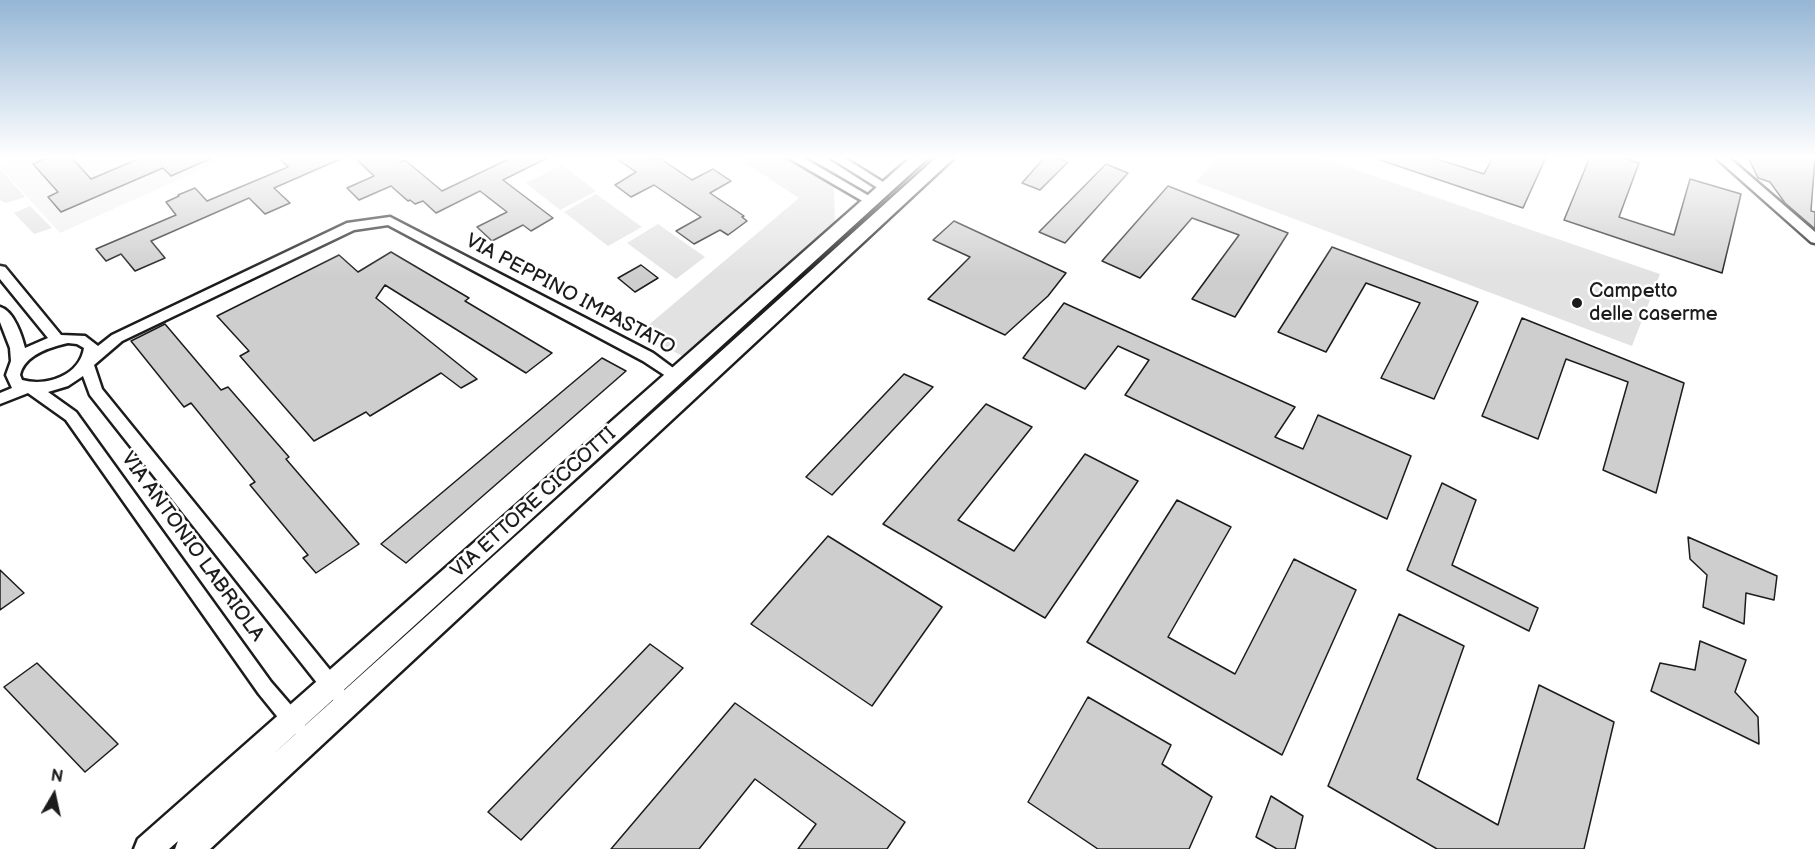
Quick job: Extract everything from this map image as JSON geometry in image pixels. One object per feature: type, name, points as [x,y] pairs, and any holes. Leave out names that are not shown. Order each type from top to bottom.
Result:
[{"type":"street","name":"VIA ETTORE CICCOTTI","points":[[339,695],[677,376],[883,197]]},
{"type":"street","name":"VIA ETTORE CICCOTTI","points":[[147,849],[300,729],[339,695],[883,197]]},
{"type":"street","points":[[1766,197],[1815,239]]},
{"type":"street","name":"VIA PEPPINO IMPASTATO","points":[[0,399],[30,388],[60,382],[77,373],[117,338],[351,226],[390,221],[648,357],[677,376]]},
{"type":"street","points":[[0,270],[47,330],[58,340],[33,350],[10,373]]},
{"type":"street","points":[[0,312],[13,328],[19,346],[10,373]]},
{"type":"street","name":"VIA PEPPINO IMPASTATO","points":[[58,340],[117,338]]},
{"type":"street","name":"VIA ANTONIO LABRIOLA","points":[[83,340],[91,346],[92,354],[86,364],[95,391],[339,695]]},
{"type":"street","name":"VIA ANTONIO LABRIOLA","points":[[10,373],[15,384],[30,388],[71,416],[265,688],[300,729]]},
{"type":"street","name":"VIA ETTORE CICCOTTI","points":[[189,849],[207,840],[300,729]]},
{"type":"shaded area","points":[[0,197],[25,197],[6,203],[0,200]]},
{"type":"shaded area","points":[[27,197],[141,197],[60,233]]},
{"type":"shaded area","points":[[543,197],[585,197],[560,210]]},
{"type":"shaded area","points":[[591,197],[600,197],[642,227],[608,246],[564,212]]},
{"type":"shaded area","points":[[797,197],[834,197],[835,223],[682,356],[639,333],[799,198]]},
{"type":"shaded area","points":[[1235,197],[1434,197],[1660,274],[1632,346]]},
{"type":"shaded area","points":[[30,206],[52,228],[34,234],[14,213]]},
{"type":"shaded area","points":[[658,224],[705,257],[676,279],[627,243]]},
{"type":"building","points":[[49,197],[97,197],[61,212]]},
{"type":"building","points":[[178,197],[203,197],[207,201],[217,197],[283,197],[290,203],[265,214],[249,198],[151,241],[165,258],[135,271],[121,254],[106,261],[96,249],[176,215],[166,202]]},
{"type":"building","points":[[403,197],[469,197],[436,213],[423,201],[415,204]]},
{"type":"building","points":[[487,197],[525,197],[553,218],[531,231],[523,225],[492,241],[477,227],[507,212]]},
{"type":"building","points":[[671,197],[715,197],[744,216],[742,217],[747,221],[728,235],[720,230],[694,244],[676,231],[701,217]]},
{"type":"building","points":[[1074,197],[1107,197],[1065,243],[1039,232]]},
{"type":"building","points":[[1159,197],[1195,197],[1288,233],[1235,317],[1192,299],[1239,235],[1192,218],[1140,278],[1102,261]]},
{"type":"building","points":[[1489,197],[1528,197],[1523,208]]},
{"type":"building","points":[[1574,197],[1627,197],[1619,217],[1674,235],[1685,197],[1740,197],[1722,273],[1564,220]]},
{"type":"building","points":[[1780,197],[1812,197],[1811,211],[1815,212],[1815,229]]},
{"type":"building","points":[[954,221],[1066,273],[1048,296],[1005,335],[928,299],[970,257],[933,240]]},
{"type":"building","points":[[1332,247],[1478,302],[1434,399],[1381,378],[1420,303],[1366,283],[1326,352],[1278,332]]},
{"type":"building","points":[[391,252],[469,298],[465,301],[552,353],[526,373],[385,285],[376,298],[477,379],[461,388],[441,373],[370,416],[366,412],[314,441],[240,356],[249,351],[217,316],[339,255],[358,272]]},
{"type":"building","points":[[641,265],[658,278],[635,292],[618,278]]},
{"type":"building","points":[[1064,303],[1295,407],[1275,437],[1303,449],[1318,415],[1411,456],[1387,519],[1125,395],[1149,360],[1118,346],[1085,389],[1023,358]]},
{"type":"building","points":[[1522,318],[1684,383],[1656,493],[1603,470],[1628,382],[1566,359],[1538,439],[1482,416]]},
{"type":"building","points":[[165,324],[221,390],[228,387],[289,457],[286,459],[359,544],[316,573],[303,558],[308,555],[250,485],[255,482],[191,403],[184,407],[131,341]]},
{"type":"building","points":[[602,358],[626,371],[406,563],[381,544]]},
{"type":"building","points":[[904,374],[933,387],[832,495],[806,477]]},
{"type":"building","points":[[986,404],[1032,427],[958,520],[1014,551],[1085,454],[1138,481],[1045,618],[883,524]]},
{"type":"building","points":[[1442,483],[1476,500],[1452,565],[1538,608],[1529,631],[1407,570]]},
{"type":"building","points":[[1177,500],[1231,527],[1168,637],[1235,674],[1294,559],[1356,590],[1282,755],[1087,642]]},
{"type":"building","points":[[828,536],[942,607],[872,706],[751,624]]},
{"type":"building","points":[[1688,537],[1777,576],[1774,600],[1746,593],[1744,624],[1703,607],[1707,575],[1690,559]]},
{"type":"building","points":[[0,570],[24,593],[0,610]]},
{"type":"building","points":[[1399,614],[1464,646],[1417,779],[1498,825],[1539,685],[1614,722],[1584,849],[1437,849],[1328,786]]},
{"type":"building","points":[[1700,641],[1746,660],[1735,692],[1758,717],[1759,744],[1651,691],[1660,663],[1695,670]]},
{"type":"building","points":[[650,644],[683,668],[521,840],[488,812]]},
{"type":"building","points":[[37,663],[118,744],[85,772],[4,687]]},
{"type":"building","points":[[1088,697],[1171,745],[1162,764],[1212,797],[1189,849],[1098,849],[1028,802]]},
{"type":"building","points":[[735,703],[905,822],[887,849],[798,849],[816,824],[755,779],[699,849],[611,849]]},
{"type":"building","points":[[1271,796],[1303,816],[1295,849],[1277,849],[1256,837]]},
{"type":"place","name":"Campetto delle caserme","points":[[1577,303]]}]
